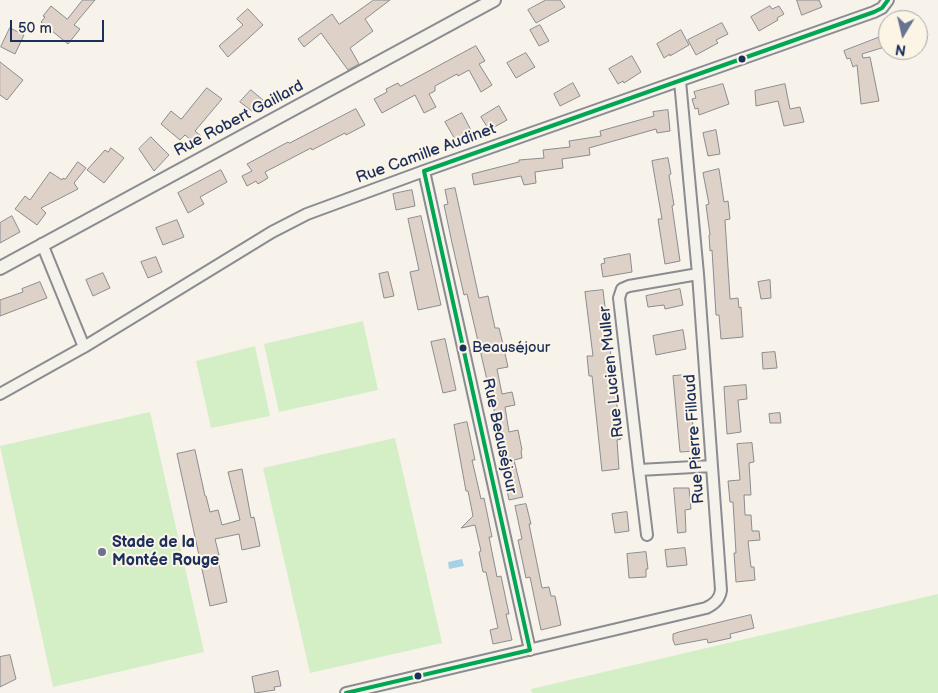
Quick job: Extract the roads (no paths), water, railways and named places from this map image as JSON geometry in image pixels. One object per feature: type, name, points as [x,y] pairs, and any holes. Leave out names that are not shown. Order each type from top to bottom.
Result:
[{"type":"street","name":"Rue Robert Gaillard","points":[[0,268],[494,0]]},
{"type":"street","name":"Rue Camille Audinet","points":[[0,394],[84,347],[272,232],[306,214],[874,12],[882,8],[888,0]]},
{"type":"street","name":"Rue Pierre Fillaud","points":[[346,693],[706,608],[717,601],[720,596],[698,274],[680,81]]},
{"type":"street","name":"Rue Beauséjour","points":[[424,171],[530,650]]},
{"type":"street","points":[[42,244],[84,347]]},
{"type":"street","name":"Rue Lucien Muller","points":[[647,535],[619,298],[622,289],[629,286],[698,274]]},
{"type":"street","points":[[638,470],[712,466]]},
{"type":"water","points":[[462,559],[464,566],[449,569],[448,562]]},
{"type":"place","name":"Beauséjour","points":[[463,348]]},
{"type":"place","name":"Stade de la Montée Rouge","points":[[102,552]]}]
